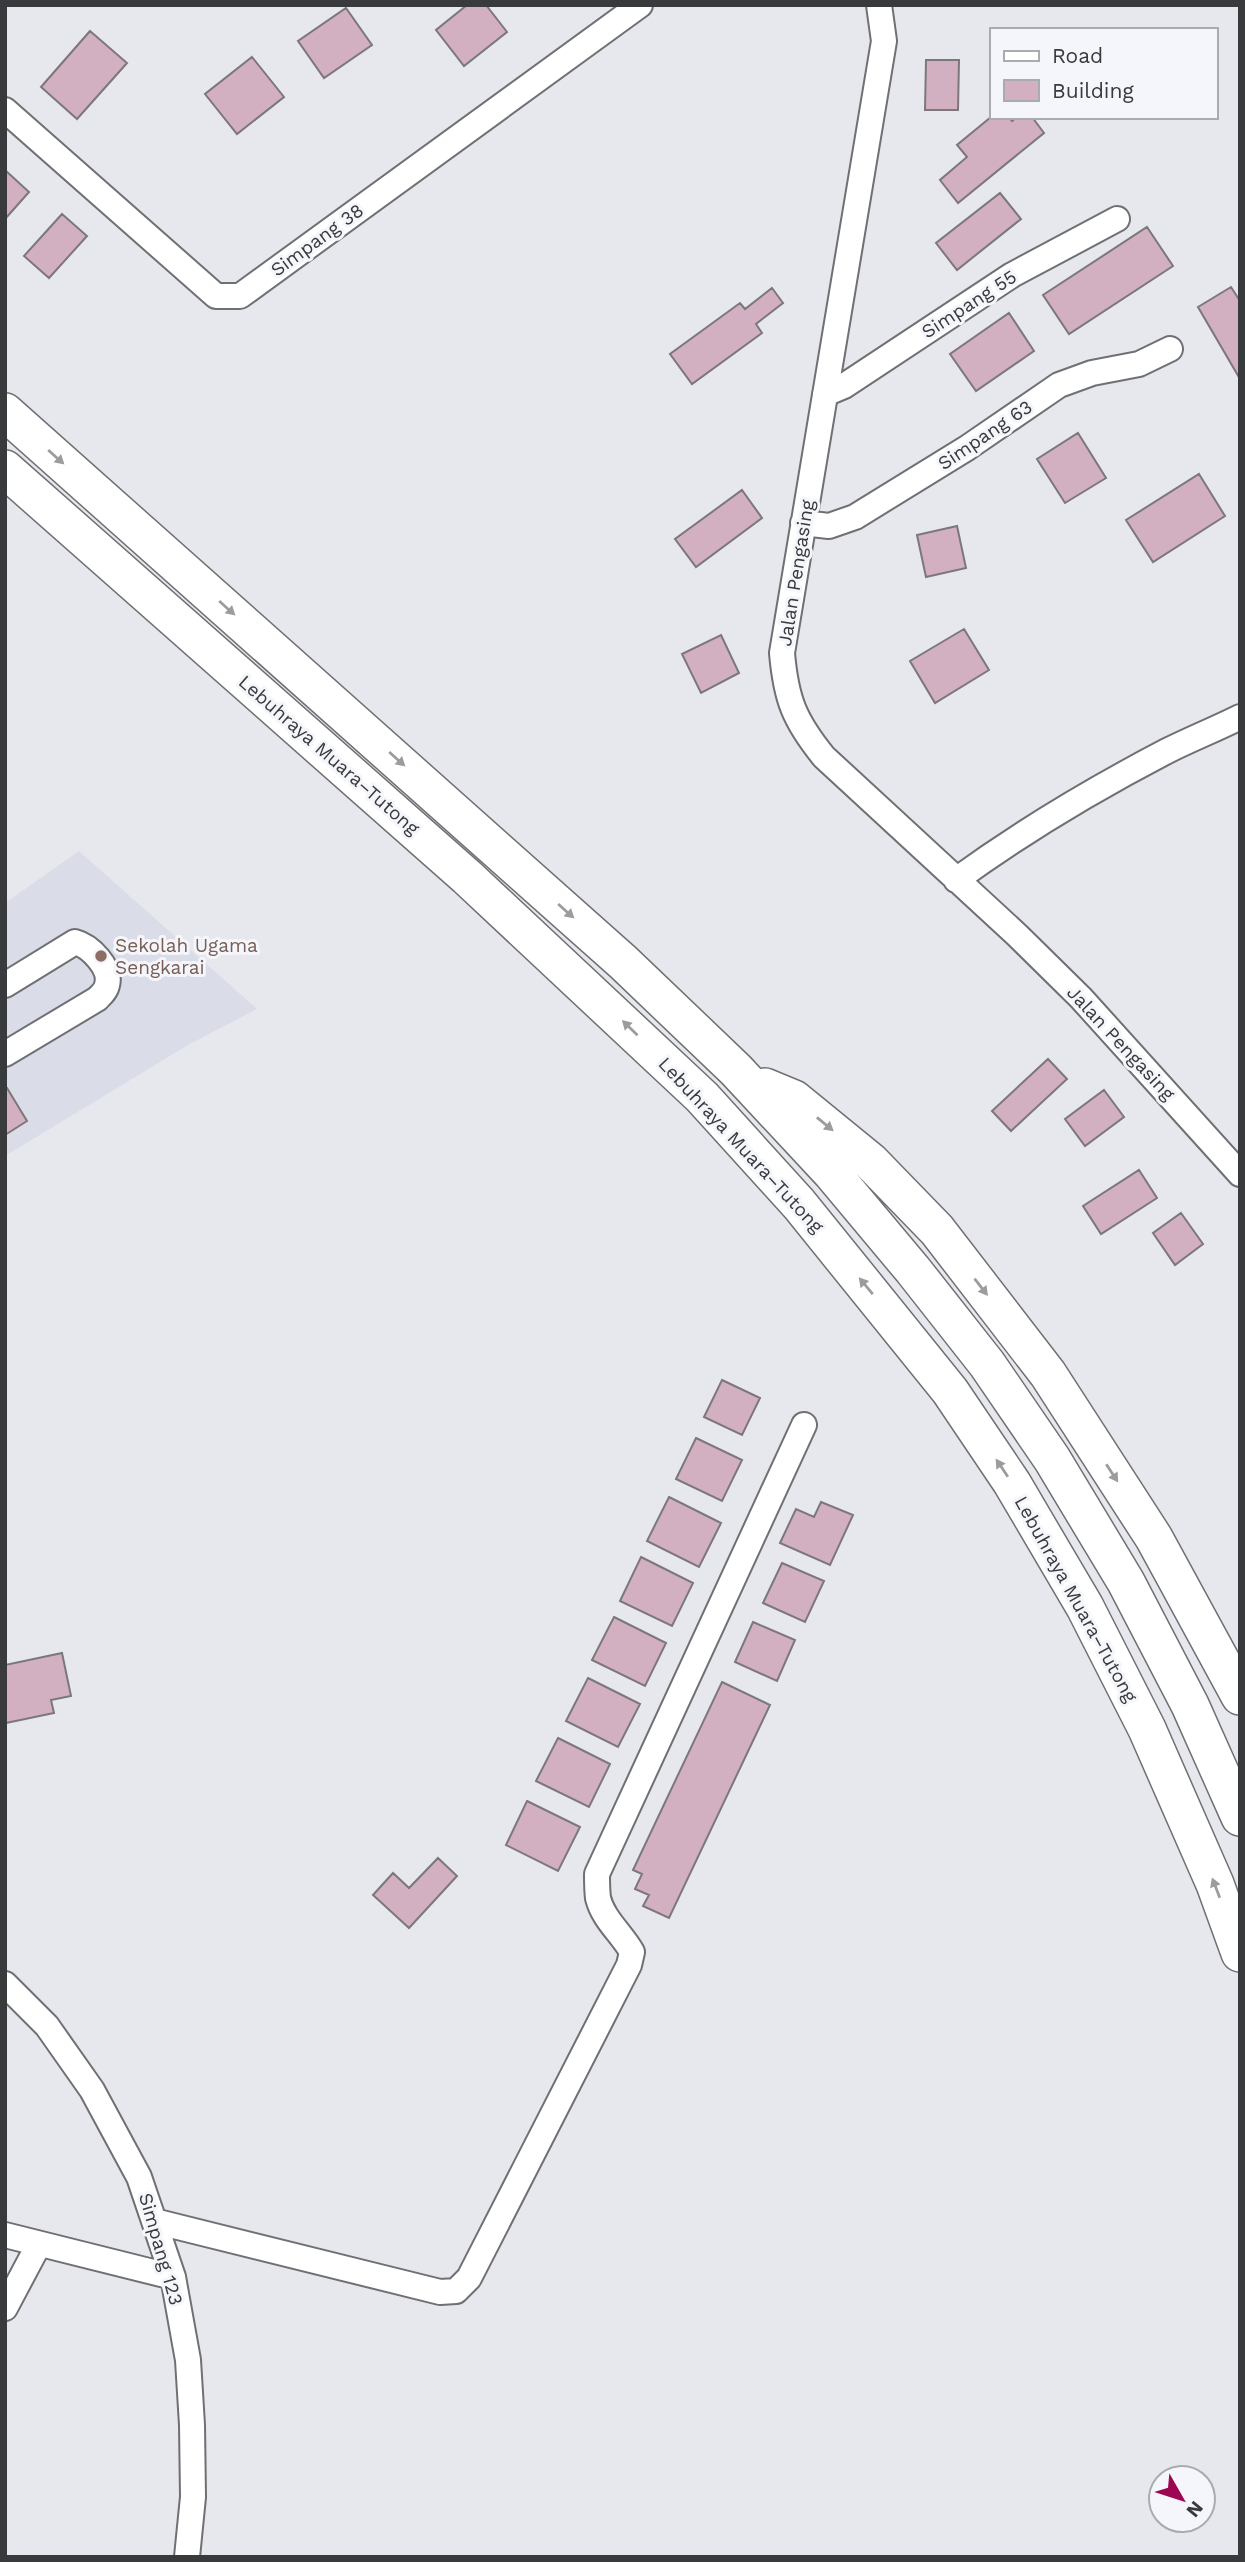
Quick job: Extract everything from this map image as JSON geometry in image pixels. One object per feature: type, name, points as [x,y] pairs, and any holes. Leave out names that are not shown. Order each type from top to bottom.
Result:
[{"type":"highway","points":[[5,412],[623,962],[744,1079],[831,1172],[988,1364],[1052,1459],[1126,1582],[1190,1706],[1240,1816]]},
{"type":"highway","name":"Lebuhraya Muara–Tutong","points":[[5,469],[467,877],[589,989],[702,1097],[816,1225],[950,1391],[1012,1483],[1086,1607],[1147,1728],[1215,1884],[1240,1952]]},
{"type":"highway","points":[[744,1079],[794,1099],[870,1161],[937,1230],[1056,1386],[1154,1538],[1240,1696]]},
{"type":"street","name":"Simpang 38","points":[[5,110],[216,296],[240,296],[640,5]]},
{"type":"street","name":"Jalan Pengasing","points":[[878,5],[884,41],[782,653],[785,682],[792,708],[806,735],[824,757],[1017,935],[1081,998],[1240,1174]]},
{"type":"street","name":"Simpang 55","points":[[825,394],[844,386],[1012,275],[1117,219]]},
{"type":"street","name":"Simpang 63","points":[[803,523],[829,526],[855,517],[967,448],[1059,385],[1093,373],[1139,364],[1170,348]]},
{"type":"street","points":[[956,880],[994,852],[1167,751],[1240,717]]},
{"type":"street","points":[[5,985],[75,942],[91,949],[104,968],[108,981],[107,989],[97,999],[5,1054]]},
{"type":"street","points":[[154,2221],[440,2291],[456,2291],[469,2278],[629,1965],[632,1952],[608,1919],[598,1899],[597,1874],[804,1425]]},
{"type":"street","name":"Simpang 123","points":[[5,1984],[47,2026],[92,2090],[139,2177],[173,2277],[188,2360],[192,2425],[193,2497],[187,2557]]},
{"type":"street","points":[[5,2235],[173,2277]]},
{"type":"street","points":[[5,2308],[39,2244]]},
{"type":"shaded area","name":"Sekolah Ugama Sengkarai","points":[[79,851],[257,1009],[188,1045],[5,1156],[5,903]]},
{"type":"building","points":[[467,5],[486,5],[507,32],[464,66],[436,30]]},
{"type":"building","points":[[346,8],[372,45],[324,78],[298,41]]},
{"type":"building","points":[[90,31],[127,63],[77,119],[41,87]]},
{"type":"building","points":[[252,57],[284,97],[237,134],[205,94]]},
{"type":"building","points":[[926,60],[959,60],[958,110],[925,110]]},
{"type":"building","points":[[990,118],[1012,121],[1034,119],[1044,133],[958,203],[940,180],[967,157],[957,145]]},
{"type":"building","points":[[5,170],[29,192],[5,219]]},
{"type":"building","points":[[1000,193],[1021,219],[957,270],[936,243]]},
{"type":"building","points":[[62,214],[87,236],[49,278],[24,256]]},
{"type":"building","points":[[1147,227],[1173,266],[1069,334],[1043,295]]},
{"type":"building","points":[[1231,287],[1240,301],[1240,379],[1198,307]]},
{"type":"building","points":[[772,288],[783,303],[756,324],[762,333],[692,384],[670,354],[740,303],[745,309]]},
{"type":"building","points":[[1009,313],[1034,351],[976,391],[950,354]]},
{"type":"building","points":[[1078,433],[1106,478],[1065,503],[1037,459]]},
{"type":"building","points":[[1199,474],[1225,516],[1153,562],[1126,520]]},
{"type":"building","points":[[742,490],[762,518],[696,567],[675,539]]},
{"type":"building","points":[[957,526],[966,568],[926,577],[917,535]]},
{"type":"building","points":[[964,629],[989,670],[935,703],[910,661]]},
{"type":"building","points":[[721,635],[739,673],[701,693],[682,654]]},
{"type":"building","points":[[1048,1059],[1067,1079],[1011,1131],[992,1111]]},
{"type":"building","points":[[7,1088],[27,1121],[5,1135],[5,1089]]},
{"type":"building","points":[[1104,1090],[1124,1117],[1085,1146],[1065,1119]]},
{"type":"building","points":[[1139,1170],[1157,1198],[1101,1234],[1083,1206]]},
{"type":"building","points":[[1181,1213],[1203,1244],[1175,1265],[1153,1233]]},
{"type":"building","points":[[722,1380],[760,1398],[742,1435],[704,1417]]},
{"type":"building","points":[[696,1438],[742,1460],[722,1501],[676,1479]]},
{"type":"building","points":[[669,1497],[721,1523],[699,1567],[647,1541]]},
{"type":"building","points":[[821,1502],[853,1515],[830,1565],[780,1543],[796,1509],[814,1517]]},
{"type":"building","points":[[641,1557],[693,1583],[672,1626],[620,1601]]},
{"type":"building","points":[[782,1563],[824,1581],[805,1622],[763,1603]]},
{"type":"building","points":[[614,1617],[666,1643],[645,1686],[592,1660]]},
{"type":"building","points":[[753,1622],[795,1640],[777,1681],[735,1662]]},
{"type":"building","points":[[62,1653],[71,1696],[51,1700],[54,1713],[6,1723],[5,1665]]},
{"type":"building","points":[[588,1678],[640,1704],[618,1747],[566,1721]]},
{"type":"building","points":[[722,1682],[770,1705],[669,1918],[643,1906],[649,1895],[635,1889],[642,1874],[633,1870]]},
{"type":"building","points":[[558,1738],[610,1764],[589,1807],[536,1781]]},
{"type":"building","points":[[527,1801],[580,1827],[558,1871],[506,1845]]},
{"type":"building","points":[[438,1858],[457,1876],[409,1928],[373,1895],[393,1873],[409,1888]]},
{"type":"place","name":"Sekolah Ugama Sengkarai","points":[[101,956]]}]
